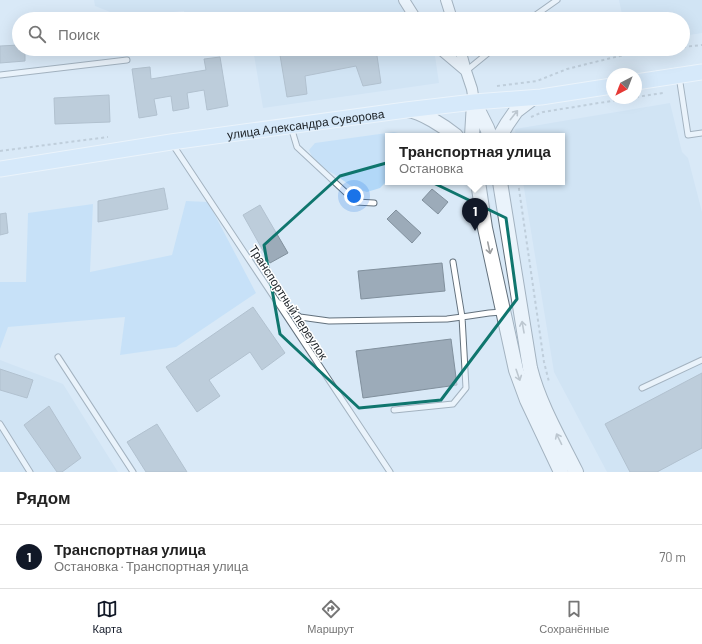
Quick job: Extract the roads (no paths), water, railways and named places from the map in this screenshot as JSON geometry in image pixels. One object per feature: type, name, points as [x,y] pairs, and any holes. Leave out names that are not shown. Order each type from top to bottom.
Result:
[{"type":"main road","points":[[642,81],[702,72]]},
{"type":"main road","name":"улица Александра Суворова","points":[[0,170],[171,142],[406,110],[474,102],[533,98],[606,87]]},
{"type":"main road","points":[[502,133],[516,111],[533,98]]},
{"type":"main road","points":[[472,133],[474,102]]},
{"type":"main road","points":[[474,102],[489,133]]},
{"type":"main road","points":[[406,110],[425,116],[452,133]]},
{"type":"main road","points":[[478,185],[485,228],[516,370],[527,400],[561,472]]},
{"type":"main road","points":[[500,185],[533,382],[543,406],[576,472]]},
{"type":"street","points":[[404,0],[412,12]]},
{"type":"street","points":[[446,0],[450,12]]},
{"type":"street","points":[[448,56],[466,71]]},
{"type":"street","points":[[462,56],[472,89],[474,102]]},
{"type":"lane","points":[[540,12],[557,0]]},
{"type":"lane","points":[[466,71],[484,56]]},
{"type":"lane","points":[[0,75],[128,60]]},
{"type":"lane","points":[[679,75],[688,135],[702,133]]},
{"type":"lane","points":[[291,126],[297,147],[356,202],[374,203]]},
{"type":"lane","name":"Транспортный переулок","points":[[171,142],[390,472]]},
{"type":"lane","points":[[394,410],[453,404],[466,388],[462,317],[453,262]]},
{"type":"lane","points":[[277,302],[300,317],[329,321],[447,319],[503,312]]},
{"type":"lane","points":[[58,357],[133,472]]},
{"type":"lane","points":[[642,388],[702,360]]},
{"type":"lane","points":[[0,424],[30,472]]},
{"type":"place","name":"Транспортная улица","points":[[475,231]]}]
